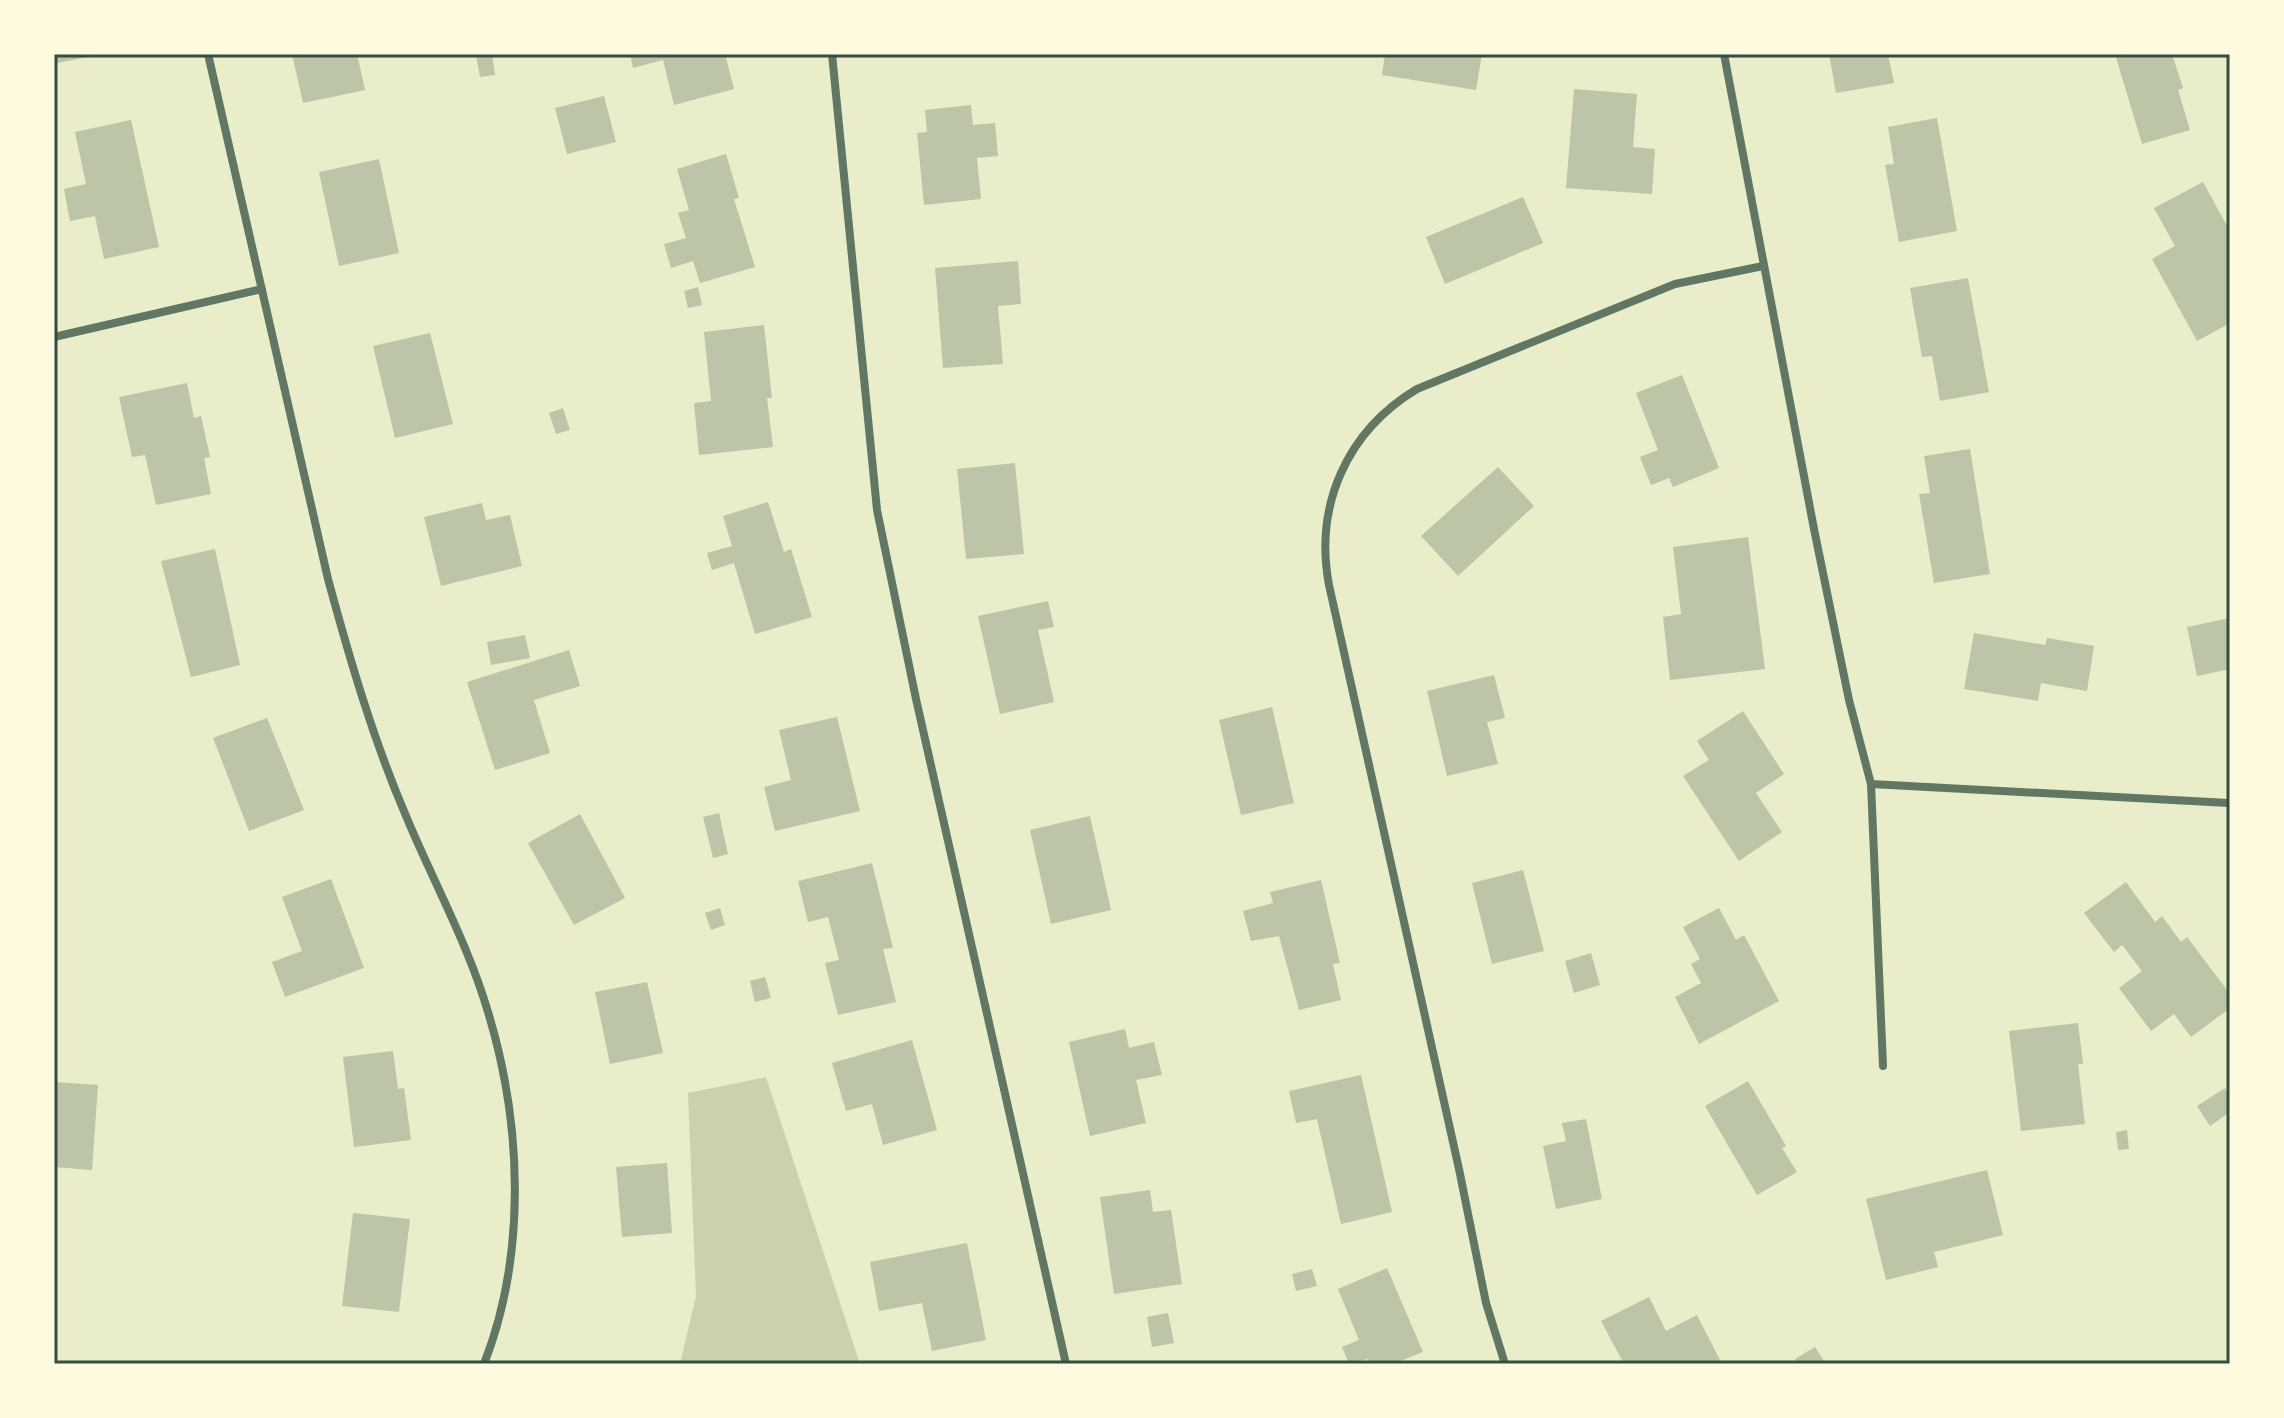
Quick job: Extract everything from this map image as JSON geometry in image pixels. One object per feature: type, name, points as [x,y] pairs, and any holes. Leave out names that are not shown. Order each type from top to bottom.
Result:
[{"type":"street","points":[[208,54],[349,656],[389,775],[470,961],[488,1010],[503,1067],[513,1140],[515,1198],[506,1293],[484,1364]]},
{"type":"street","points":[[832,54],[872,474],[882,538],[1066,1364]]},
{"type":"street","points":[[1724,54],[1814,529],[1849,700],[1871,784],[1883,1066]]},
{"type":"street","points":[[1505,1364],[1486,1303],[1329,585],[1324,539],[1328,509],[1337,479],[1359,439],[1391,406],[1417,389],[1675,284],[1763,266]]},
{"type":"street","points":[[54,337],[262,289]]},
{"type":"street","points":[[1871,784],[2229,803]]},
{"type":"green space","points":[[766,1077],[860,1364],[680,1364],[696,1296],[688,1093]]},
{"type":"building","points":[[55,54],[98,54],[98,55],[57,63]]},
{"type":"building","points":[[292,54],[357,54],[365,90],[303,103]]},
{"type":"building","points":[[492,54],[495,75],[480,77],[476,55]]},
{"type":"building","points":[[630,54],[725,54],[734,89],[674,105],[663,60],[633,68]]},
{"type":"building","points":[[1385,54],[1482,54],[1476,90],[1382,75]]},
{"type":"building","points":[[1829,54],[1888,54],[1894,83],[1836,93]]},
{"type":"building","points":[[2115,54],[2172,54],[2183,88],[2178,90],[2190,130],[2142,144]]},
{"type":"building","points":[[1574,89],[1637,94],[1633,147],[1655,149],[1652,194],[1566,188]]},
{"type":"building","points":[[604,96],[616,142],[567,154],[555,108]]},
{"type":"building","points":[[971,105],[973,125],[995,123],[998,156],[977,158],[981,199],[924,205],[917,133],[927,132],[925,110]]},
{"type":"building","points":[[1937,118],[1957,231],[1899,242],[1885,165],[1894,164],[1888,127]]},
{"type":"building","points":[[131,120],[159,247],[104,259],[95,216],[70,221],[64,189],[86,184],[75,132]]},
{"type":"building","points":[[726,154],[739,198],[734,199],[755,267],[700,283],[693,261],[671,268],[664,244],[686,238],[678,213],[689,210],[677,169]]},
{"type":"building","points":[[379,159],[399,253],[339,266],[319,172]]},
{"type":"building","points":[[2203,182],[2226,224],[2229,222],[2230,225],[2230,323],[2197,341],[2152,259],[2175,246],[2154,208]]},
{"type":"building","points":[[1523,197],[1543,243],[1445,284],[1426,237]]},
{"type":"building","points":[[1018,261],[1021,304],[998,306],[1003,364],[943,368],[935,268]]},
{"type":"building","points":[[1968,278],[1989,392],[1940,401],[1932,356],[1922,357],[1910,288]]},
{"type":"building","points":[[698,287],[702,305],[688,308],[684,291]]},
{"type":"building","points":[[764,325],[772,398],[767,398],[773,447],[699,455],[694,403],[711,401],[704,332]]},
{"type":"building","points":[[430,333],[453,424],[395,438],[373,346]]},
{"type":"building","points":[[1682,375],[1719,468],[1673,487],[1669,478],[1651,485],[1640,457],[1658,450],[1636,393]]},
{"type":"building","points":[[187,383],[194,418],[201,416],[210,457],[204,458],[211,494],[156,505],[145,455],[132,457],[119,397]]},
{"type":"building","points":[[563,408],[570,430],[556,434],[549,413]]},
{"type":"building","points":[[1970,449],[1990,574],[1934,583],[1919,494],[1930,493],[1924,456]]},
{"type":"building","points":[[1015,463],[1024,554],[966,559],[957,469]]},
{"type":"building","points":[[1498,467],[1534,506],[1458,576],[1421,536]]},
{"type":"building","points":[[768,502],[784,552],[791,549],[812,617],[755,634],[734,563],[712,570],[707,553],[732,546],[723,516]]},
{"type":"building","points":[[482,503],[486,520],[510,515],[522,566],[441,586],[424,517]]},
{"type":"building","points":[[1748,537],[1765,669],[1670,680],[1663,617],[1681,614],[1673,547]]},
{"type":"building","points":[[215,549],[240,665],[191,677],[161,561]]},
{"type":"building","points":[[1048,601],[1054,627],[1038,630],[1054,702],[1000,714],[978,616]]},
{"type":"building","points":[[2230,618],[2230,669],[2197,676],[2187,627]]},
{"type":"building","points":[[1974,633],[2045,645],[2047,638],[2094,646],[2087,691],[2041,683],[2038,701],[1964,689]]},
{"type":"building","points":[[525,635],[530,658],[491,665],[487,642]]},
{"type":"building","points":[[569,650],[580,686],[534,700],[550,753],[495,770],[467,682]]},
{"type":"building","points":[[1494,675],[1505,718],[1487,722],[1498,764],[1447,776],[1427,691]]},
{"type":"building","points":[[1272,707],[1294,803],[1241,815],[1219,720]]},
{"type":"building","points":[[1743,711],[1784,774],[1756,793],[1782,832],[1739,861],[1683,776],[1709,760],[1697,741]]},
{"type":"building","points":[[837,717],[860,811],[775,831],[764,787],[791,780],[779,730]]},
{"type":"building","points":[[267,718],[304,810],[249,831],[213,738]]},
{"type":"building","points":[[719,813],[728,854],[713,858],[703,817]]},
{"type":"building","points":[[580,814],[625,898],[574,925],[528,843]]},
{"type":"building","points":[[1090,816],[1111,910],[1051,924],[1030,830]]},
{"type":"building","points":[[872,863],[893,948],[883,949],[896,1002],[838,1015],[825,963],[839,960],[828,917],[808,922],[798,881]]},
{"type":"building","points":[[1523,870],[1544,951],[1492,964],[1472,883]]},
{"type":"building","points":[[331,879],[364,968],[285,997],[272,962],[302,951],[282,897]]},
{"type":"building","points":[[1321,880],[1340,963],[1333,964],[1341,1000],[1299,1010],[1279,936],[1251,941],[1243,911],[1273,903],[1270,892]]},
{"type":"building","points":[[2126,882],[2155,922],[2162,916],[2181,942],[2187,937],[2230,994],[2230,1008],[2191,1037],[2174,1014],[2151,1031],[2119,988],[2142,971],[2122,945],[2114,952],[2084,913]]},
{"type":"building","points":[[720,908],[725,925],[711,930],[705,913]]},
{"type":"building","points":[[1719,908],[1736,940],[1744,935],[1779,1001],[1699,1044],[1675,997],[1701,983],[1691,964],[1700,959],[1683,927]]},
{"type":"building","points":[[1591,953],[1600,985],[1574,993],[1565,961]]},
{"type":"building","points":[[765,977],[771,998],[755,1002],[750,981]]},
{"type":"building","points":[[647,982],[663,1053],[610,1064],[595,992]]},
{"type":"building","points":[[2078,1023],[2083,1064],[2078,1064],[2085,1124],[2021,1131],[2009,1031]]},
{"type":"building","points":[[1125,1029],[1129,1048],[1154,1042],[1162,1075],[1136,1080],[1146,1123],[1090,1136],[1069,1042]]},
{"type":"building","points":[[912,1040],[937,1130],[883,1145],[872,1104],[846,1111],[832,1063]]},
{"type":"building","points":[[393,1051],[398,1089],[404,1088],[411,1140],[354,1147],[343,1057]]},
{"type":"building","points":[[1361,1075],[1392,1212],[1341,1224],[1317,1119],[1296,1123],[1289,1091]]},
{"type":"building","points":[[1748,1081],[1786,1146],[1782,1148],[1797,1172],[1757,1195],[1705,1106]]},
{"type":"building","points":[[54,1082],[98,1085],[92,1170],[54,1167]]},
{"type":"building","points":[[2225,1088],[2230,1096],[2230,1112],[2210,1126],[2197,1106]]},
{"type":"building","points":[[1586,1119],[1602,1199],[1556,1209],[1543,1146],[1566,1141],[1562,1123]]},
{"type":"building","points":[[2127,1130],[2129,1149],[2118,1150],[2116,1132]]},
{"type":"building","points":[[667,1163],[672,1233],[622,1237],[616,1167]]},
{"type":"building","points":[[1987,1170],[2003,1235],[1934,1252],[1938,1267],[1886,1280],[1866,1199]]},
{"type":"building","points":[[1150,1190],[1153,1212],[1171,1210],[1182,1284],[1114,1294],[1100,1197]]},
{"type":"building","points":[[353,1213],[410,1219],[399,1312],[342,1306]]},
{"type":"building","points":[[967,1243],[986,1340],[932,1351],[922,1303],[879,1311],[870,1262]]},
{"type":"building","points":[[1387,1268],[1423,1352],[1393,1364],[1370,1364],[1368,1359],[1349,1364],[1342,1347],[1359,1340],[1338,1289]]},
{"type":"building","points":[[1312,1269],[1317,1286],[1296,1291],[1292,1274]]},
{"type":"building","points":[[1649,1297],[1666,1331],[1697,1315],[1721,1362],[1624,1364],[1601,1321]]},
{"type":"building","points":[[1168,1313],[1174,1343],[1152,1347],[1147,1317]]},
{"type":"building","points":[[1815,1347],[1826,1364],[1799,1364],[1795,1359]]}]
